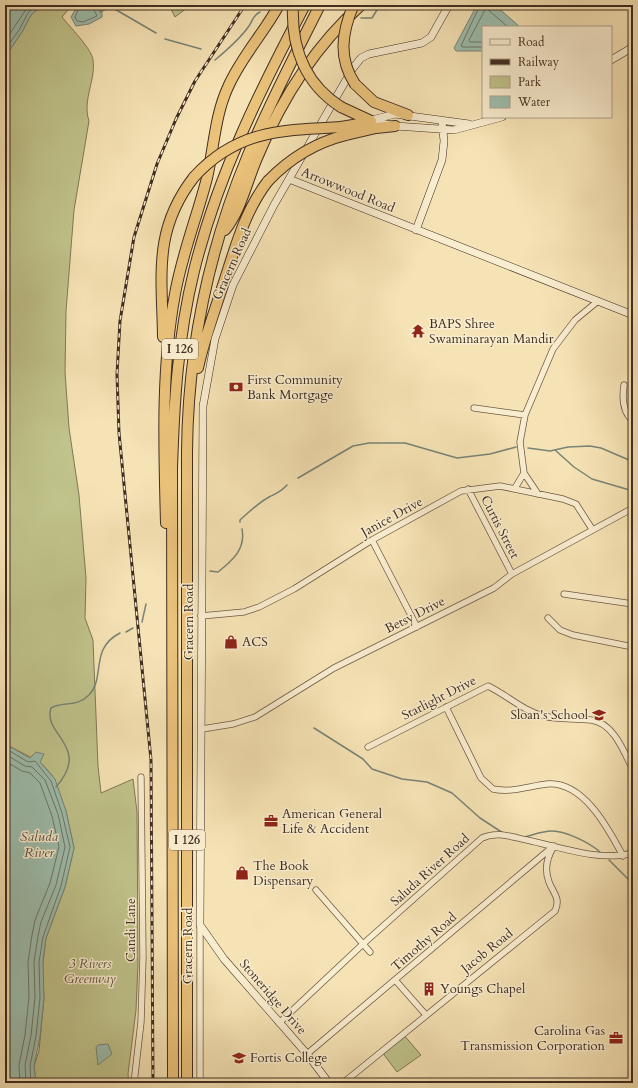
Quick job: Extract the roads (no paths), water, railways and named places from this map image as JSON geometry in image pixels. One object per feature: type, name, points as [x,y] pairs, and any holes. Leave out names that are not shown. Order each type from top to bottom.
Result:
[{"type":"highway","points":[[164,422],[170,325],[175,294],[184,255],[207,178],[220,108],[234,74],[279,5]]},
{"type":"highway","points":[[294,5],[292,17],[296,48],[306,71],[322,92],[342,107],[371,121]]},
{"type":"highway","name":"I 126","points":[[173,1083],[172,470],[175,390],[184,320],[194,272],[215,200],[251,111],[304,5]]},
{"type":"highway","name":"I 126","points":[[187,1083],[188,421],[191,379],[203,299],[209,273],[233,195],[248,155],[268,110],[320,5]]},
{"type":"highway","points":[[353,5],[345,29],[342,46],[345,64],[355,84],[374,102],[408,115]]},
{"type":"highway","points":[[221,235],[232,221],[256,158],[282,104],[322,46],[361,5]]},
{"type":"highway","points":[[188,421],[203,347],[236,244],[249,210],[268,181],[285,164],[300,153],[343,131],[371,121]]},
{"type":"highway","points":[[173,717],[168,619],[162,277],[164,242],[168,224],[174,209],[194,177],[220,153],[240,142],[257,135],[290,129],[343,131],[395,126]]},
{"type":"street","name":"Arrowwood Road","points":[[448,5],[431,37],[422,42],[378,51],[361,58],[353,68],[324,116],[289,179],[633,315]]},
{"type":"street","points":[[612,59],[633,48]]},
{"type":"street","points":[[371,121],[387,115],[408,115],[442,122],[472,124]]},
{"type":"street","points":[[371,121],[395,126],[454,130],[498,118]]},
{"type":"street","points":[[416,230],[441,164],[444,151],[442,122]]},
{"type":"street","name":"Gracern Road","points":[[200,1083],[202,421],[215,339],[233,285],[252,243],[289,179]]},
{"type":"street","points":[[538,494],[524,473],[520,442],[525,415],[553,349],[564,332],[575,320],[598,301]]},
{"type":"street","points":[[624,385],[623,404],[626,412],[633,421]]},
{"type":"street","points":[[474,408],[525,415]]},
{"type":"street","points":[[515,488],[524,473]]},
{"type":"street","name":"Janice Drive","points":[[201,616],[244,612],[259,607],[294,589],[372,540],[461,491],[468,489],[500,486],[563,499],[576,504],[592,529]]},
{"type":"street","name":"Curtis Street","points":[[468,489],[512,574]]},
{"type":"street","name":"Betsy Drive","points":[[202,729],[233,724],[255,717],[334,668],[494,588],[512,574],[633,508]]},
{"type":"street","points":[[372,540],[417,627]]},
{"type":"street","points":[[564,594],[633,604]]},
{"type":"street","points":[[548,618],[560,630],[573,636],[633,647]]},
{"type":"street","name":"Starlight Drive","points":[[368,747],[488,686],[520,707],[544,716],[593,720],[615,735],[633,770]]},
{"type":"street","points":[[446,707],[481,778],[493,789],[514,791],[530,786],[550,784],[558,785],[570,790],[584,799],[597,812],[608,827],[624,856]]},
{"type":"street","name":"Candi Lane","points":[[134,1083],[141,1022],[143,957],[140,777]]},
{"type":"street","name":"Saluda River Road","points":[[279,1023],[363,944],[482,838],[496,834],[595,855],[624,856],[633,853]]},
{"type":"street","name":"Timothy Road","points":[[307,1054],[396,981],[554,846]]},
{"type":"street","name":"Jacob Road","points":[[343,1083],[555,911],[558,904],[558,898],[549,883],[546,867],[548,856],[554,846]]},
{"type":"street","points":[[316,890],[370,952]]},
{"type":"street","name":"Stoneridge Drive","points":[[200,925],[224,959],[307,1054],[329,1083]]},
{"type":"street","points":[[396,981],[426,1015]]},
{"type":"water","points":[[5,5],[42,5],[31,15],[22,32],[5,57]]},
{"type":"water","points":[[78,5],[98,5],[98,9],[102,12],[102,17],[89,24],[76,26],[71,17]]},
{"type":"water","points":[[477,5],[495,5],[519,26],[482,26],[482,51],[456,51],[454,48]]},
{"type":"water","name":"Saluda River","points":[[5,744],[30,758],[36,752],[44,754],[40,762],[55,779],[66,811],[74,848],[65,887],[46,938],[43,962],[44,998],[40,1037],[34,1066],[36,1083],[5,1083]]},
{"type":"water","points":[[108,1044],[112,1054],[98,1065],[96,1047],[98,1045]]},
{"type":"waterway","points":[[361,18],[372,18],[380,5]]},
{"type":"waterway","points":[[435,5],[440,7]]},
{"type":"waterway","points":[[100,12],[108,8],[113,8],[156,33]]},
{"type":"waterway","points":[[215,60],[237,40],[249,26],[254,16],[260,12]]},
{"type":"waterway","points":[[165,39],[201,49]]},
{"type":"waterway","points":[[298,478],[353,446],[369,443],[405,443],[457,458],[490,454],[516,447]]},
{"type":"waterway","points":[[528,448],[550,451],[568,447],[590,446],[601,448],[629,460],[633,460]]},
{"type":"waterway","points":[[555,450],[574,467],[592,479],[633,491]]},
{"type":"waterway","points":[[240,522],[240,520],[257,505],[281,491],[287,485]]},
{"type":"waterway","points":[[210,571],[218,572],[237,554],[242,543],[242,529]]},
{"type":"waterway","points":[[142,622],[146,604]]},
{"type":"waterway","points":[[126,632],[133,628]]},
{"type":"waterway","points":[[56,787],[66,773],[69,761],[68,751],[64,742],[53,726],[50,717],[51,708],[79,702],[89,695],[97,680],[99,663],[104,647],[110,640],[120,633]]},
{"type":"waterway","points":[[314,728],[363,759],[372,769],[402,779],[427,782],[452,793],[480,818],[503,833]]},
{"type":"waterway","points":[[524,837],[552,831],[564,833],[578,838],[600,852]]},
{"type":"waterway","points":[[609,860],[633,884]]},
{"type":"railway","points":[[153,1083],[151,760],[119,433],[117,374],[120,321],[134,237],[157,164],[176,119],[195,81],[245,5]]},
{"type":"place","name":"BAPS Shree Swaminarayan Mandir","points":[[418,331]]},
{"type":"place","name":"First Community Bank Mortgage","points":[[236,387]]},
{"type":"place","name":"ACS","points":[[231,642]]},
{"type":"place","name":"Sloan's School","points":[[599,715]]},
{"type":"place","name":"American General Life & Accident","points":[[271,821]]},
{"type":"place","name":"The Book Dispensary","points":[[242,873]]},
{"type":"place","name":"Youngs Chapel","points":[[429,989]]},
{"type":"place","name":"Carolina Gas Transmission Corporation","points":[[616,1038]]},
{"type":"place","name":"Fortis College","points":[[239,1058]]},
{"type":"park label","name":"3 Rivers Greenway","points":[[90,972]]}]
